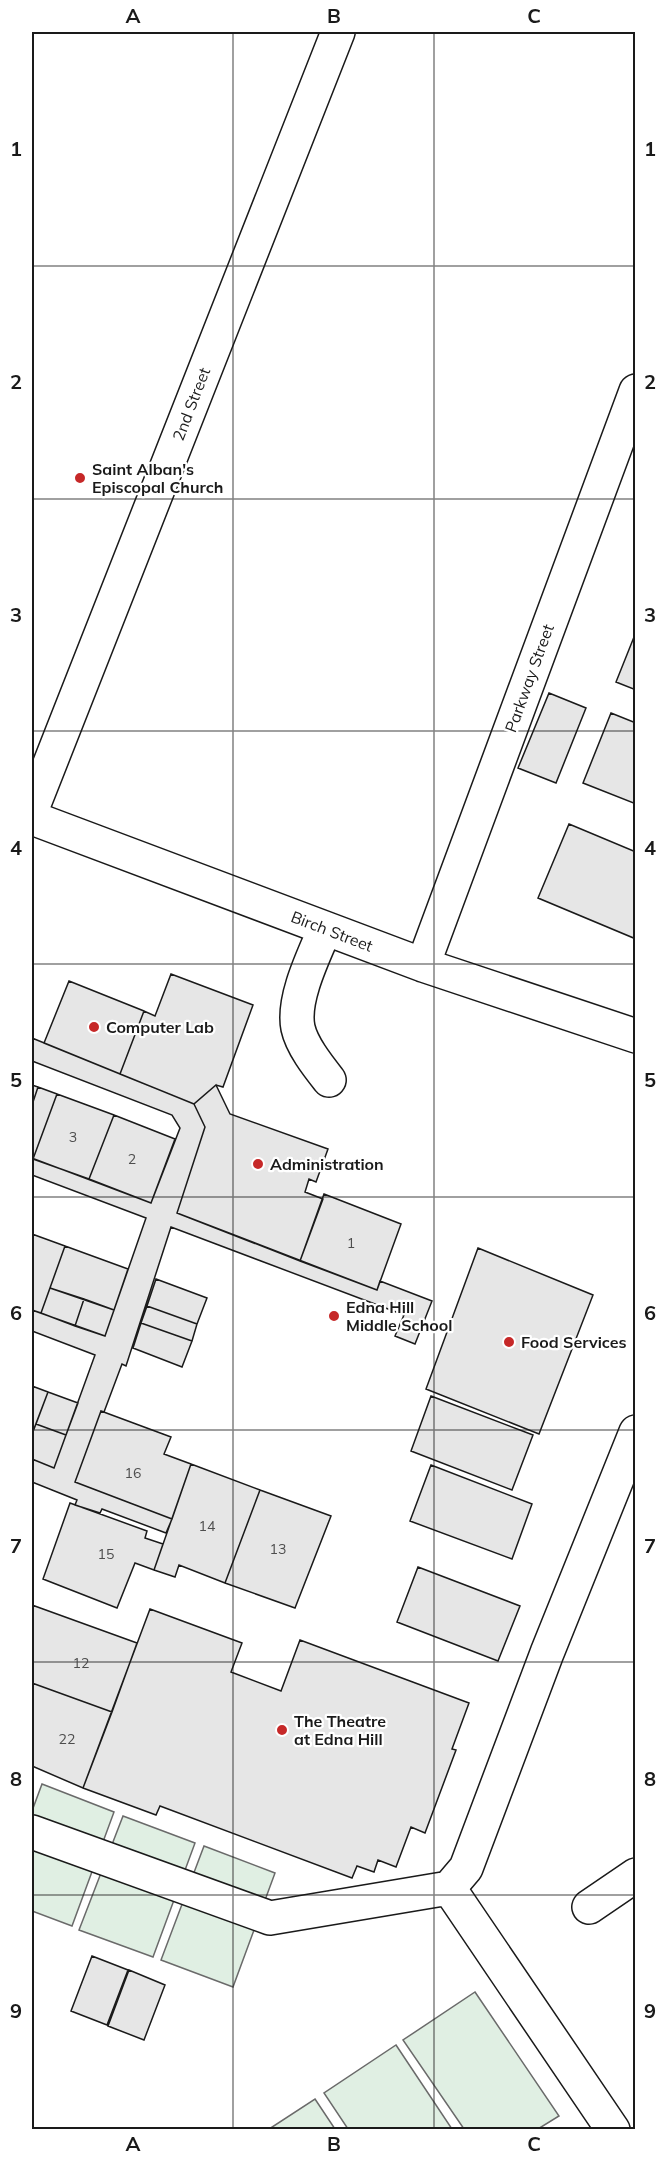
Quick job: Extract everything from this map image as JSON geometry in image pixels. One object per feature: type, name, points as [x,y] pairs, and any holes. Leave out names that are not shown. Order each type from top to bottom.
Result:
[{"type":"street","name":"2nd Street","points":[[32,809],[338,32]]},
{"type":"street","name":"Parkway Street","points":[[423,965],[636,391]]},
{"type":"street","name":"Birch Street","points":[[32,818],[423,965],[636,1036]]},
{"type":"street","points":[[325,929],[302,986],[298,1027],[315,1061],[329,1080]]},
{"type":"street","points":[[32,1832],[270,1918],[449,1888],[466,1868],[547,1653],[636,1432]]},
{"type":"street","points":[[589,1907],[636,1875]]},
{"type":"street","points":[[449,1888],[613,2130]]},
{"type":"green space","points":[[42,1784],[114,1812],[72,1926],[32,1911],[32,1811]]},
{"type":"green space","points":[[123,1816],[195,1843],[153,1957],[79,1930]]},
{"type":"green space","points":[[204,1846],[275,1873],[233,1987],[161,1960]]},
{"type":"green space","points":[[475,1992],[559,2116],[538,2129],[464,2129],[403,2040]]},
{"type":"green space","points":[[396,2045],[452,2129],[348,2129],[324,2093]]},
{"type":"green space","points":[[315,2099],[335,2129],[269,2129]]},
{"type":"building","points":[[636,632],[636,690],[616,682]]},
{"type":"building","points":[[549,693],[586,708],[556,783],[518,768]]},
{"type":"building","points":[[611,713],[636,723],[636,804],[583,783]]},
{"type":"building","points":[[569,824],[636,852],[636,939],[538,898]]},
{"type":"building","points":[[171,974],[253,1005],[223,1087],[216,1085],[194,1104],[120,1074],[144,1011],[155,1016]]},
{"type":"building","name":"Computer Lab","points":[[69,981],[144,1011],[120,1074],[44,1043]]},
{"type":"building","points":[[32,1038],[194,1104],[205,1127],[177,1213],[377,1290],[380,1281],[432,1301],[415,1344],[395,1336],[404,1315],[171,1227],[126,1366],[122,1364],[104,1412],[101,1411],[75,1482],[172,1519],[166,1533],[102,1509],[100,1513],[75,1505],[77,1500],[32,1482],[32,1459],[54,1468],[95,1355],[32,1331],[32,1310],[105,1336],[146,1218],[32,1175],[32,1158],[151,1203],[180,1128],[172,1115],[32,1061]]},
{"type":"building","points":[[32,1085],[38,1087],[32,1105]]},
{"type":"building","name":"Administration","points":[[216,1085],[230,1114],[328,1149],[316,1182],[309,1179],[305,1192],[323,1199],[300,1261],[177,1213],[205,1127],[194,1104]]},
{"type":"building","points":[[38,1087],[57,1094],[33,1159],[32,1105]]},
{"type":"building","points":[[57,1094],[114,1115],[89,1179],[33,1159]]},
{"type":"building","points":[[114,1115],[175,1139],[151,1203],[89,1179]]},
{"type":"building","points":[[324,1194],[401,1224],[377,1290],[300,1261]]},
{"type":"building","points":[[32,1234],[65,1246],[41,1313],[32,1310]]},
{"type":"building","points":[[65,1246],[128,1269],[114,1310],[50,1288]]},
{"type":"building","name":"Food Services","points":[[478,1248],[593,1295],[539,1434],[426,1389]]},
{"type":"building","points":[[156,1279],[207,1298],[197,1324],[147,1306]]},
{"type":"building","points":[[50,1288],[84,1299],[75,1326],[41,1313]]},
{"type":"building","points":[[84,1299],[114,1310],[105,1336],[75,1326]]},
{"type":"building","points":[[147,1306],[197,1324],[192,1341],[141,1323]]},
{"type":"building","points":[[141,1323],[192,1341],[182,1367],[133,1348]]},
{"type":"building","points":[[32,1386],[48,1392],[32,1434]]},
{"type":"building","points":[[48,1392],[78,1403],[66,1435],[36,1424]]},
{"type":"building","points":[[431,1396],[533,1435],[512,1490],[411,1451]]},
{"type":"building","points":[[101,1411],[171,1437],[164,1454],[191,1464],[172,1519],[75,1482]]},
{"type":"building","points":[[36,1424],[66,1435],[54,1468],[32,1459],[32,1434]]},
{"type":"building","points":[[191,1464],[260,1490],[225,1583],[179,1565],[175,1577],[154,1570]]},
{"type":"building","points":[[431,1465],[532,1504],[512,1559],[410,1521]]},
{"type":"building","points":[[260,1490],[331,1516],[295,1608],[225,1583]]},
{"type":"building","points":[[70,1503],[147,1531],[145,1538],[163,1544],[154,1570],[135,1563],[117,1608],[43,1579]]},
{"type":"building","points":[[418,1567],[520,1606],[498,1661],[397,1622]]},
{"type":"building","points":[[32,1605],[137,1643],[112,1712],[32,1683]]},
{"type":"building","name":"The Theatre at Edna Hill","points":[[150,1609],[242,1643],[231,1672],[281,1691],[300,1640],[469,1703],[452,1749],[456,1750],[425,1833],[411,1827],[396,1867],[378,1860],[374,1872],[357,1866],[352,1878],[160,1806],[156,1815],[83,1788]]},
{"type":"building","points":[[32,1683],[112,1712],[83,1788],[32,1766]]},
{"type":"building","points":[[92,1956],[128,1970],[107,2025],[71,2011]]},
{"type":"building","points":[[129,1970],[165,1985],[144,2040],[108,2026]]},
{"type":"place","name":"Saint Alban's Episcopal Church","points":[[80,478]]},
{"type":"place","name":"Computer Lab","points":[[94,1027]]},
{"type":"place","name":"Administration","points":[[258,1164]]},
{"type":"place","name":"Edna Hill Middle School","points":[[334,1316]]},
{"type":"place","name":"Food Services","points":[[509,1342]]},
{"type":"place","name":"The Theatre at Edna Hill","points":[[282,1730]]}]
